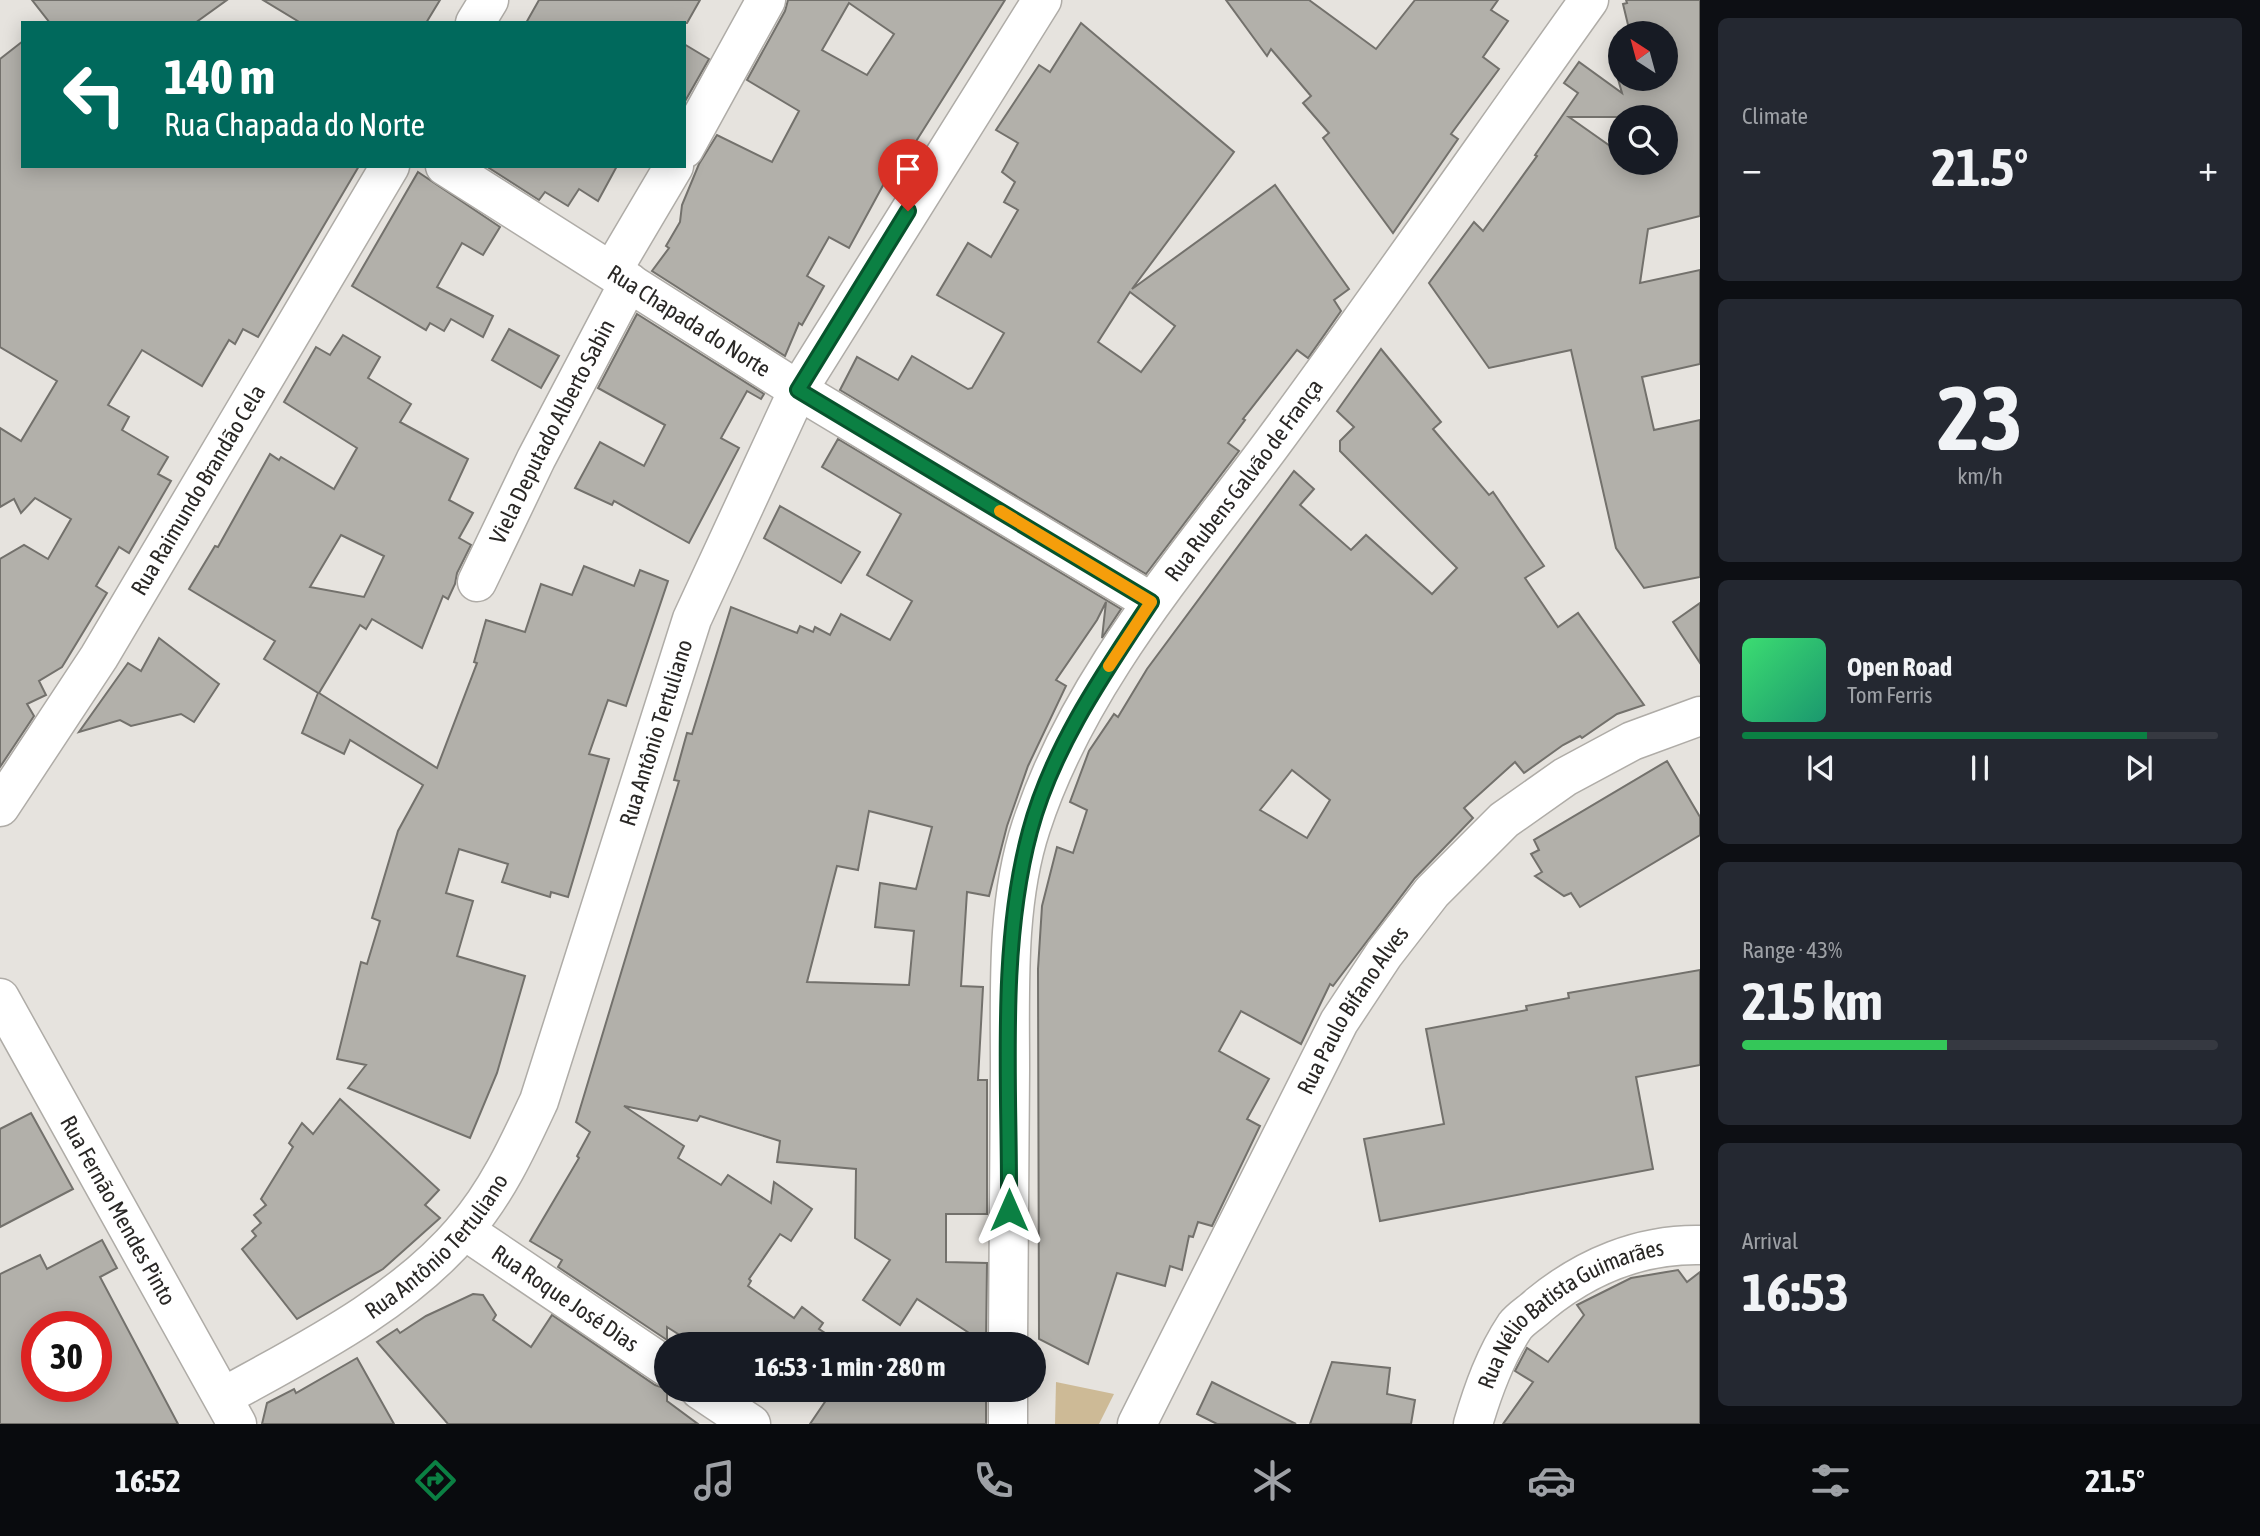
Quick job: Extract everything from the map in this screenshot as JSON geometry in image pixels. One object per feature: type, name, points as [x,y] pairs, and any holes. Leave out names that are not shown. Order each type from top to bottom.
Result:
[{"type":"street","points":[[476,21],[489,0]]},
{"type":"street","points":[[686,145],[766,0]]},
{"type":"street","name":"Rua Antônio Tertuliano","points":[[230,1410],[334,1333],[408,1283],[464,1230],[508,1167],[538,1101],[692,619],[798,390],[1042,0]]},
{"type":"street","name":"Rua Rubens Galvão de França","points":[[1008,1332],[1010,996],[1017,894],[1030,830],[1059,755],[1101,679],[1151,602],[1274,440],[1589,0]]},
{"type":"street","name":"Rua Raimundo Brandão Cela","points":[[0,807],[99,657],[389,168]]},
{"type":"street","name":"Rua Chapada do Norte","points":[[448,168],[798,390],[1151,602]]},
{"type":"street","name":"Viela Deputado Alberto Sabin","points":[[477,582],[673,168]]},
{"type":"street","name":"Rua Paulo Bifano Alves","points":[[1137,1424],[1339,1022],[1384,954],[1432,892],[1504,820],[1565,777],[1632,741],[1700,716]]},
{"type":"street","name":"Rua Fernão Mendes Pinto","points":[[0,998],[230,1410]]},
{"type":"street","name":"Rua Roque José Dias","points":[[464,1230],[654,1358]]},
{"type":"street","name":"Rua Nélio Batista Guimarães","points":[[1473,1424],[1486,1382],[1516,1325],[1567,1282],[1630,1253],[1677,1245],[1700,1245]]},
{"type":"street","points":[[718,1402],[751,1424]]},
{"type":"street","points":[[1008,1402],[1008,1424]]},
{"type":"shaded area","points":[[1056,1382],[1114,1394],[1099,1424],[1055,1424]]},
{"type":"building","points":[[32,0],[227,0],[198,21],[48,21]]},
{"type":"building","points":[[263,0],[440,0],[427,21],[298,21]]},
{"type":"building","points":[[539,0],[700,0],[687,23],[527,21]]},
{"type":"building","points":[[788,0],[1005,0],[898,170],[893,167],[849,248],[829,237],[807,276],[824,286],[802,325],[799,323],[785,356],[652,271],[669,248],[666,246],[680,222],[682,205],[699,164],[717,135],[772,162],[799,111],[747,80],[785,11]],"holes":[[[849,3],[894,34],[867,75],[822,50]]]},
{"type":"building","points":[[1226,0],[1309,0],[1376,49],[1415,0],[1498,0],[1491,10],[1508,21],[1483,57],[1499,69],[1451,134],[1458,139],[1393,233],[1323,138],[1329,133],[1303,103],[1311,96],[1271,49],[1267,56]]},
{"type":"building","points":[[1626,0],[1700,0],[1700,216],[1648,229],[1640,283],[1700,270],[1700,364],[1642,377],[1654,430],[1700,420],[1700,577],[1644,588],[1616,548],[1571,350],[1489,368],[1429,283],[1474,222],[1483,231],[1537,156],[1535,155],[1578,93],[1564,83],[1579,62],[1608,83],[1608,91],[1678,91],[1678,21],[1627,21],[1623,4],[1627,3]]},
{"type":"building","points":[[1081,23],[1234,152],[1132,289],[1275,185],[1349,289],[1334,300],[1341,311],[1308,358],[1297,350],[1243,419],[1245,420],[1228,443],[1239,451],[1146,574],[840,390],[857,357],[898,380],[912,356],[968,389],[972,388],[1004,333],[937,295],[968,243],[991,257],[1018,210],[1004,202],[1015,182],[1002,172],[1018,143],[996,130],[1039,65],[1050,72]],"holes":[[[1130,292],[1175,326],[1141,372],[1098,342]]]},
{"type":"building","points":[[21,43],[21,168],[358,168],[258,337],[243,329],[235,344],[229,340],[202,386],[142,350],[108,405],[129,417],[122,430],[168,457],[158,474],[171,481],[129,553],[119,547],[96,586],[107,593],[62,667],[39,681],[46,695],[27,704],[34,716],[0,767],[0,559],[24,545],[48,559],[71,519],[35,498],[21,513],[14,499],[0,507],[0,428],[21,441],[57,381],[0,347],[0,59]]},
{"type":"building","points":[[686,45],[709,59],[686,99]]},
{"type":"building","points":[[489,168],[616,168],[598,201],[579,189],[568,206],[545,192],[539,200]]},
{"type":"building","points":[[418,172],[500,227],[483,255],[462,243],[437,287],[493,316],[483,337],[451,319],[444,331],[430,323],[426,330],[352,286]]},
{"type":"building","points":[[637,314],[764,394],[761,399],[747,391],[721,438],[739,448],[689,543],[614,501],[612,505],[575,488],[600,442],[644,466],[665,425],[598,388]]},
{"type":"building","points":[[509,329],[559,356],[541,388],[492,360]]},
{"type":"building","points":[[343,335],[380,357],[368,378],[411,404],[400,422],[468,459],[449,500],[473,513],[459,538],[471,545],[448,599],[443,596],[422,648],[372,619],[366,629],[360,625],[319,693],[437,768],[477,663],[474,662],[486,620],[525,632],[541,584],[572,595],[584,566],[634,586],[640,570],[668,581],[626,706],[608,700],[589,754],[609,759],[568,897],[551,892],[550,897],[502,882],[508,864],[459,849],[446,893],[473,901],[457,956],[525,976],[497,1073],[470,1138],[348,1088],[366,1065],[337,1059],[361,962],[367,964],[380,921],[372,918],[398,831],[423,785],[350,740],[344,754],[302,733],[318,693],[264,659],[275,641],[189,589],[215,546],[218,547],[270,454],[279,460],[281,457],[334,489],[357,448],[284,402],[316,347],[330,355]],"holes":[[[341,535],[384,556],[364,597],[310,587]]]},
{"type":"building","points":[[1381,349],[1441,422],[1433,429],[1489,495],[1493,492],[1544,566],[1525,578],[1558,627],[1578,613],[1644,705],[1617,714],[1582,738],[1580,736],[1563,745],[1524,773],[1515,762],[1464,808],[1473,818],[1415,878],[1333,986],[1330,984],[1301,1044],[1241,1011],[1219,1051],[1269,1079],[1247,1119],[1260,1126],[1212,1226],[1198,1222],[1193,1237],[1189,1236],[1182,1270],[1170,1266],[1165,1286],[1117,1273],[1088,1364],[1046,1343],[1046,1332],[1039,1332],[1038,969],[1042,906],[1057,847],[1073,853],[1087,810],[1070,802],[1089,751],[1114,714],[1118,717],[1147,669],[1294,471],[1314,489],[1300,505],[1351,550],[1366,535],[1432,594],[1457,568],[1340,451],[1340,441],[1354,427],[1337,411]],"holes":[[[1292,770],[1330,800],[1307,838],[1260,810]]]},
{"type":"building","points":[[838,439],[1121,609],[1102,638],[1106,602],[1097,620],[1056,680],[1066,686],[1028,766],[1007,826],[989,896],[967,892],[961,986],[983,987],[978,1080],[987,1080],[987,1214],[946,1214],[946,1262],[987,1263],[986,1332],[968,1332],[917,1299],[900,1325],[863,1300],[890,1260],[855,1238],[856,1169],[777,1162],[780,1141],[700,1116],[697,1121],[624,1106],[684,1146],[678,1158],[721,1185],[728,1175],[771,1203],[774,1182],[812,1209],[791,1241],[780,1234],[749,1279],[751,1281],[748,1286],[794,1318],[802,1307],[823,1323],[819,1329],[824,1332],[675,1332],[667,1327],[667,1332],[655,1332],[558,1267],[562,1260],[530,1241],[579,1158],[577,1156],[590,1132],[576,1122],[679,781],[674,780],[687,733],[692,734],[731,607],[797,633],[800,626],[813,632],[815,627],[830,635],[841,614],[890,640],[912,601],[867,575],[901,514],[822,467]],"holes":[[[869,811],[932,827],[916,889],[880,883],[875,927],[914,931],[909,985],[807,982],[837,866],[858,870]]]},
{"type":"building","points":[[780,506],[860,552],[841,583],[764,538]]},
{"type":"building","points":[[1700,603],[1700,663],[1673,622]]},
{"type":"building","points":[[159,638],[219,684],[194,722],[181,714],[131,726],[120,720],[79,732],[128,663],[141,671]]},
{"type":"building","points":[[1667,761],[1700,817],[1700,835],[1580,907],[1571,893],[1564,896],[1535,876],[1542,872],[1531,854],[1539,850],[1534,840]]},
{"type":"building","points":[[1700,970],[1700,1065],[1636,1077],[1653,1169],[1380,1221],[1364,1139],[1444,1124],[1426,1029],[1527,1010],[1526,1006],[1569,998],[1568,993]]},
{"type":"building","points":[[340,1099],[439,1190],[425,1205],[440,1218],[383,1269],[297,1319],[242,1249],[256,1236],[252,1231],[261,1223],[254,1215],[266,1205],[261,1199],[293,1147],[289,1143],[302,1123],[313,1134]]},
{"type":"building","points":[[31,1113],[73,1189],[0,1227],[0,1129]]},
{"type":"building","points":[[102,1240],[117,1268],[100,1277],[178,1424],[0,1424],[0,1274],[40,1255],[47,1269]]},
{"type":"building","points":[[1678,1270],[1687,1282],[1700,1272],[1700,1424],[1503,1424],[1533,1382],[1515,1371],[1527,1348],[1548,1362],[1584,1315],[1577,1305],[1631,1278]]},
{"type":"building","points":[[473,1294],[483,1295],[496,1315],[493,1320],[531,1347],[552,1315],[654,1384],[654,1402],[668,1402],[698,1424],[448,1424],[377,1342],[397,1329],[400,1333],[426,1316]]},
{"type":"building","points":[[357,1358],[394,1424],[262,1424],[267,1403],[294,1389],[296,1393]]},
{"type":"building","points":[[1332,1362],[1390,1368],[1387,1394],[1415,1400],[1411,1424],[1310,1424]]},
{"type":"building","points":[[1212,1382],[1296,1424],[1217,1424],[1197,1414]]},
{"type":"building","points":[[825,1402],[986,1402],[986,1424],[810,1424]]},
{"type":"slow traffic","points":[[1000,511],[1151,602],[1109,666]]},
{"type":"route","points":[[908,211],[798,390],[1151,602],[1101,679],[1059,755],[1030,830],[1015,908],[1010,996],[1009,1210]]}]
